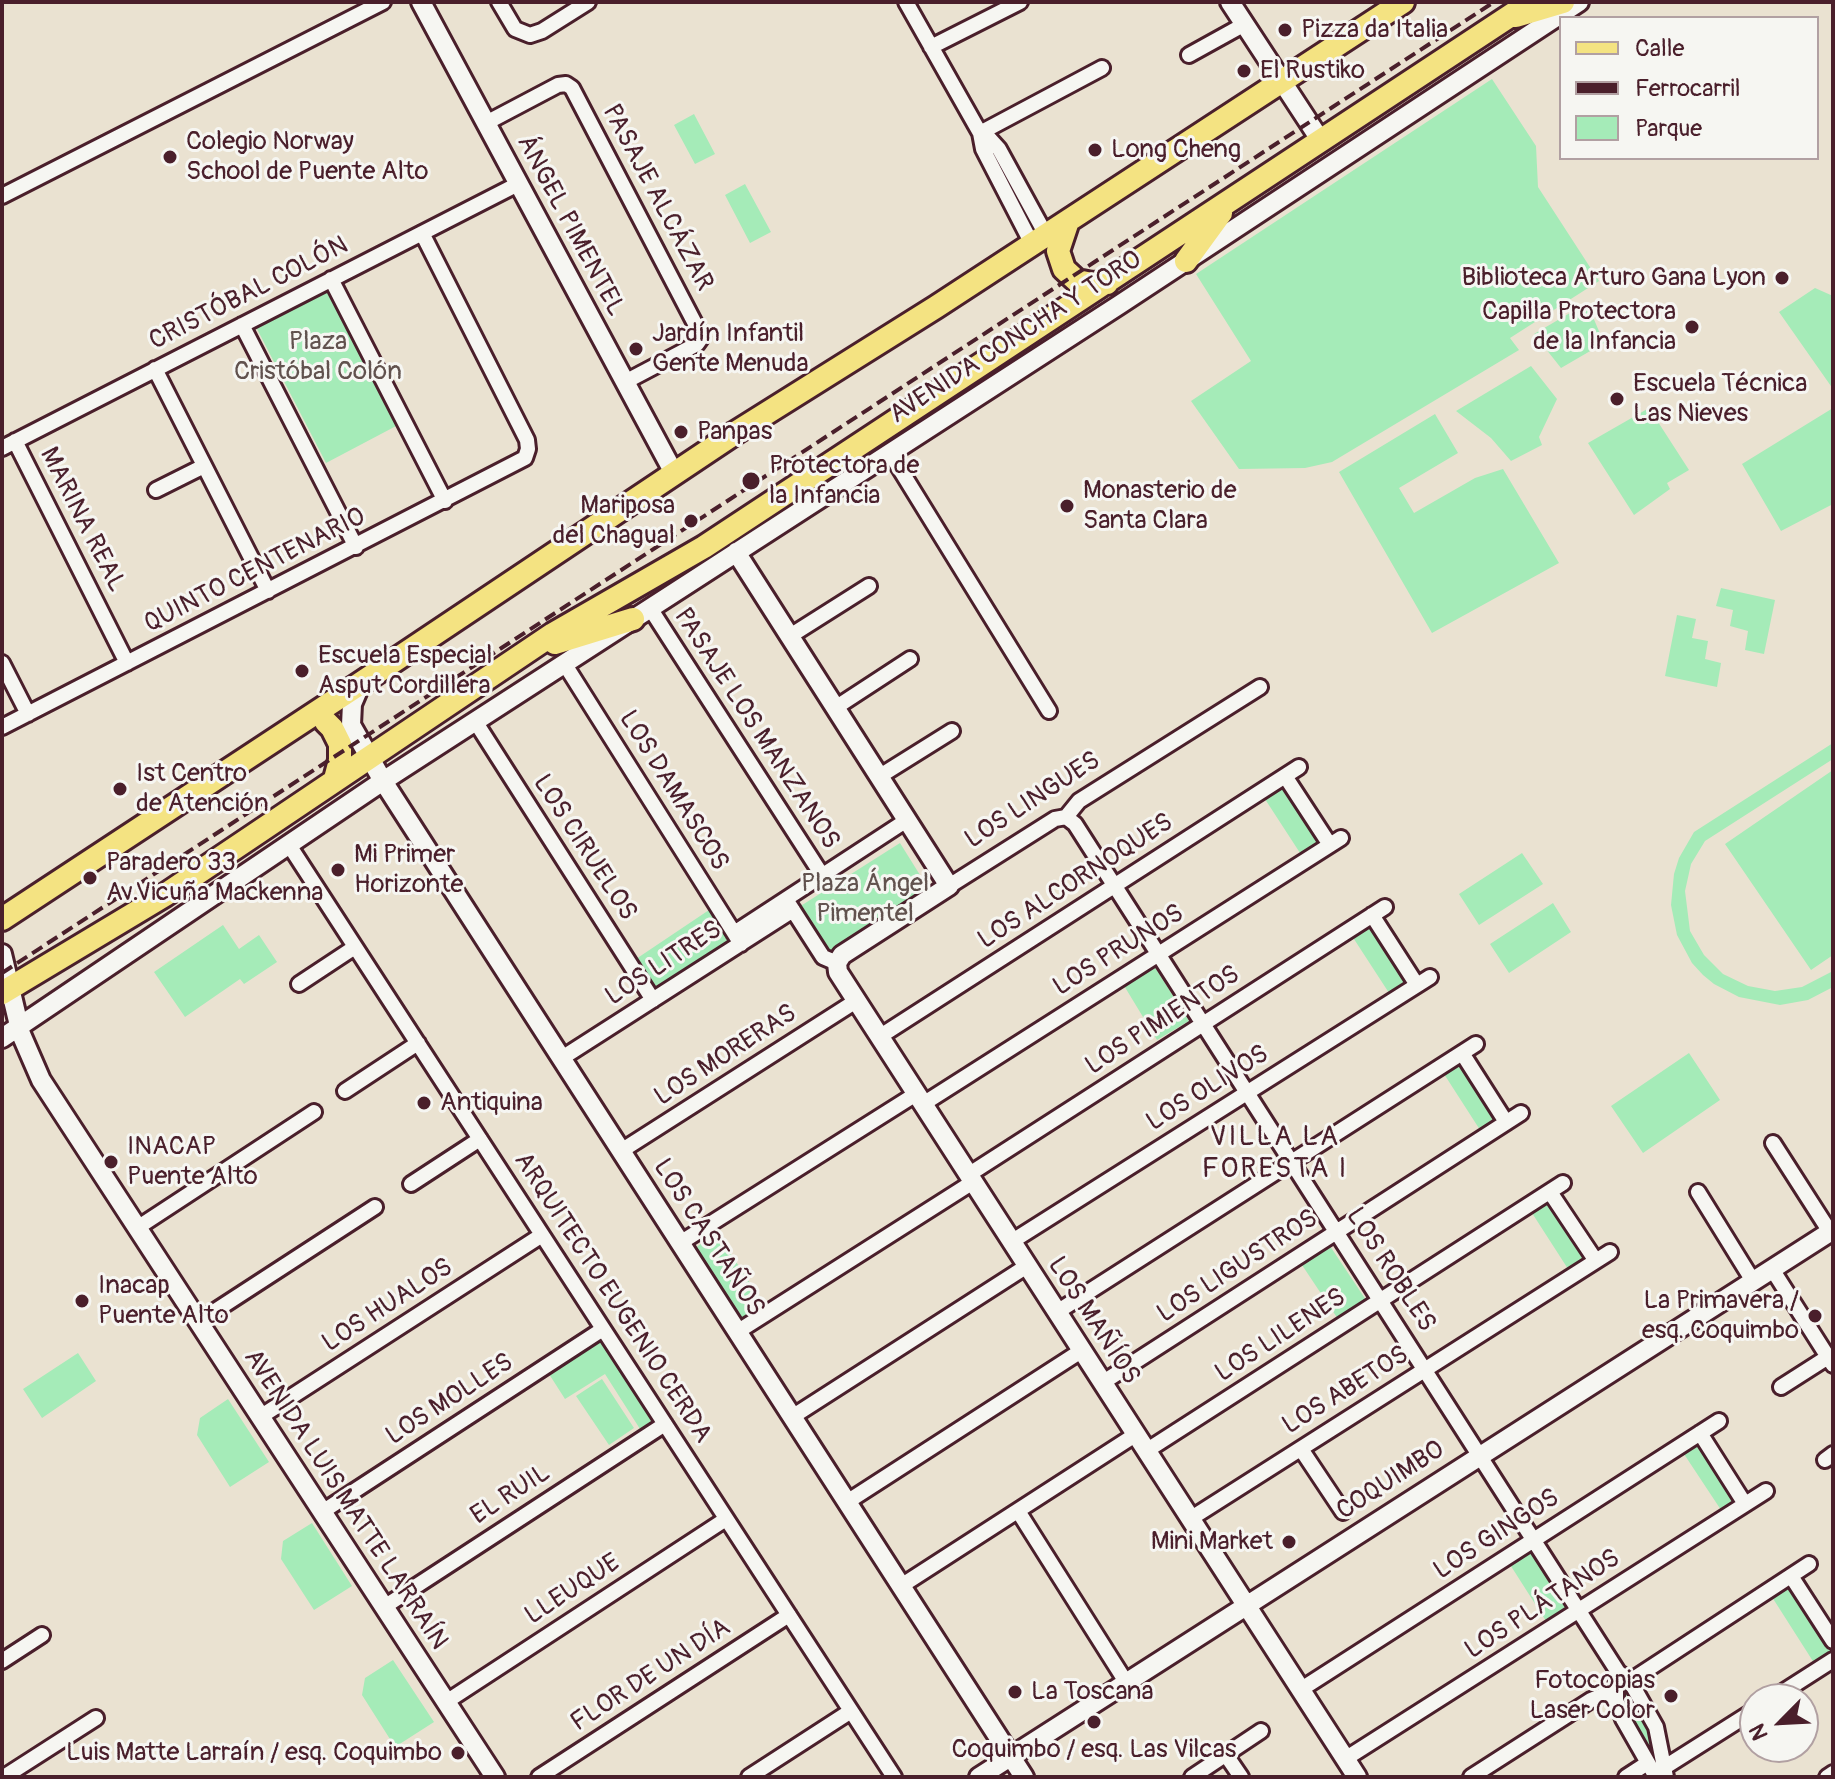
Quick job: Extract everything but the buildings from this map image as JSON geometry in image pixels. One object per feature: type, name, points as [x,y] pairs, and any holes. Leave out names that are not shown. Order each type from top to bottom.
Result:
[{"type":"main road","points":[[2,919],[674,473],[936,307],[1403,2]]},
{"type":"main road","name":"AVENIDA CONCHA Y TORO","points":[[6,990],[165,895],[523,653],[704,547],[1531,2]]},
{"type":"main road","points":[[1503,20],[1563,2]]},
{"type":"main road","points":[[1186,261],[1230,201]]},
{"type":"main road","points":[[1068,221],[1058,251],[1064,269],[1077,281],[1107,283]]},
{"type":"main road","points":[[523,653],[641,613]]},
{"type":"main road","points":[[326,722],[340,744],[335,779]]},
{"type":"street","points":[[2,196],[383,2]]},
{"type":"street","name":"ÁNGEL PIMENTEL","points":[[421,2],[674,473]]},
{"type":"street","points":[[499,2],[515,29],[524,35],[542,31],[588,2]]},
{"type":"street","points":[[906,2],[980,133],[999,149],[1039,240]]},
{"type":"street","points":[[931,47],[1020,2]]},
{"type":"street","points":[[1230,2],[1321,141]]},
{"type":"street","name":"AVENIDA CONCHA Y TORO","points":[[2,1038],[383,781],[1186,261],[1579,2]]},
{"type":"street","points":[[1189,55],[1245,24]]},
{"type":"street","points":[[980,133],[1102,68]]},
{"type":"street","name":"PASAJE ALCÁZAR","points":[[486,123],[558,85],[566,84],[572,88],[702,337],[697,344],[625,382]]},
{"type":"street","name":"CRISTÓBAL COLÓN","points":[[8,444],[518,184]]},
{"type":"street","name":"QUINTO CENTENARIO","points":[[2,727],[518,464],[527,454],[527,440],[422,233]]},
{"type":"street","points":[[331,279],[445,501]]},
{"type":"street","points":[[242,325],[356,547]]},
{"type":"street","points":[[155,369],[268,591]]},
{"type":"street","name":"MARINA REAL","points":[[8,444],[127,663]]},
{"type":"street","points":[[890,453],[1049,711]]},
{"type":"street","points":[[156,490],[204,466]]},
{"type":"street","points":[[736,552],[949,886]]},
{"type":"street","points":[[790,636],[869,586]]},
{"type":"street","name":"PASAJE LOS MANZANOS","points":[[641,613],[822,875]]},
{"type":"street","points":[[835,708],[910,659]]},
{"type":"street","points":[[2,663],[28,714]]},
{"type":"street","name":"LOS DAMASCOS","points":[[564,663],[737,938]]},
{"type":"street","points":[[300,723],[351,725],[352,704],[361,683]]},
{"type":"street","name":"LOS LINGUES","points":[[837,963],[846,952],[1055,819],[1066,817],[1079,801],[1260,687]]},
{"type":"street","name":"LOS CIRUELOS","points":[[475,721],[653,1000]]},
{"type":"street","name":"LOS CASTAÑOS","points":[[351,725],[383,781],[1024,1777]]},
{"type":"street","points":[[880,776],[952,731]]},
{"type":"street","name":"LOS ALCORNOQUES","points":[[879,1037],[1299,767]]},
{"type":"street","name":"LOS PRUNOS","points":[[680,1243],[1159,954],[1336,842],[1285,776]]},
{"type":"street","name":"LOS ROBLES","points":[[1066,817],[1072,820],[1115,886],[1656,1727],[1662,1774]]},
{"type":"street","name":"LOS LITRES","points":[[562,1058],[653,1000],[737,938],[789,905],[822,875],[907,820]]},
{"type":"street","name":"ARQUITECTO EUGENIO CERDA","points":[[289,845],[894,1777]]},
{"type":"street","name":"LOS MAÑÍOS","points":[[789,905],[823,957],[837,963],[838,972],[856,1001],[1357,1777]]},
{"type":"street","name":"LOS PIMIENTOS","points":[[737,1332],[1378,911],[1424,981]]},
{"type":"street","points":[[299,984],[355,947]]},
{"type":"street","name":"AVENIDA LUIS MATTE LARRAÍN","points":[[2,954],[6,990],[28,1056],[41,1080],[495,1777]]},
{"type":"street","name":"LOS OLIVOS","points":[[1011,1242],[1424,981]]},
{"type":"street","name":"LOS MORERAS","points":[[621,1151],[856,1001]]},
{"type":"street","points":[[345,1091],[418,1043]]},
{"type":"street","points":[[1057,1312],[1476,1044]]},
{"type":"street","points":[[1462,1053],[1506,1122]]},
{"type":"street","points":[[137,1228],[314,1112]]},
{"type":"street","name":"LOS LIGUSTROS","points":[[1102,1383],[1521,1113]]},
{"type":"street","points":[[411,1184],[480,1139]]},
{"type":"street","points":[[1773,1143],[1832,1231]]},
{"type":"street","name":"LOS LILENES","points":[[1146,1451],[1563,1183]]},
{"type":"street","points":[[1550,1192],[1596,1261]]},
{"type":"street","points":[[1698,1192],[1753,1281]]},
{"type":"street","points":[[198,1322],[375,1207]]},
{"type":"street","name":"COQUIMBO","points":[[979,1777],[1832,1231]]},
{"type":"street","name":"LOS HUALOS","points":[[260,1417],[542,1235]]},
{"type":"street","name":"LOS ABETOS","points":[[1190,1519],[1610,1252]]},
{"type":"street","points":[[792,1417],[1027,1266]]},
{"type":"street","points":[[1772,1269],[1830,1361],[1781,1387]]},
{"type":"street","name":"LOS MOLLES","points":[[322,1512],[603,1329]]},
{"type":"street","points":[[847,1502],[1081,1351]]},
{"type":"street","name":"LOS GINGOS","points":[[1300,1690],[1719,1421]]},
{"type":"street","name":"EL RUIL","points":[[384,1607],[665,1424]]},
{"type":"street","points":[[1700,1433],[1745,1504]]},
{"type":"street","points":[[901,1586],[1135,1435]]},
{"type":"street","points":[[1301,1449],[1343,1512]]},
{"type":"street","name":"LOS PLÁTANOS","points":[[1345,1759],[1766,1491]]},
{"type":"street","points":[[1018,1511],[1126,1682]]},
{"type":"street","name":"LLEUQUE","points":[[446,1702],[726,1519]]},
{"type":"street","points":[[1471,1777],[1591,1700],[1615,1690],[1624,1676],[1809,1564]]},
{"type":"street","points":[[1791,1576],[1833,1641]]},
{"type":"street","name":"FLOR DE UN DÍA","points":[[539,1777],[789,1615]]},
{"type":"street","points":[[2,1661],[42,1635]]},
{"type":"street","points":[[1797,1683],[1833,1660]]},
{"type":"street","points":[[1615,1690],[1623,1719],[1646,1764],[1662,1774],[1739,1721]]},
{"type":"street","points":[[749,1777],[851,1711]]},
{"type":"street","points":[[4,1777],[96,1718]]},
{"type":"street","points":[[1192,1777],[1261,1731]]},
{"type":"street","points":[[1226,1755],[1241,1777]]},
{"type":"street","points":[[1626,1777],[1646,1764]]},
{"type":"street","points":[[1827,1777],[1833,1773]]},
{"type":"green space","points":[[1492,79],[1536,146],[1538,187],[1599,281],[1510,338],[1519,350],[1332,462],[1305,468],[1239,469],[1191,401],[1251,361],[1196,274]]},
{"type":"green space","points":[[694,114],[715,154],[695,164],[674,125]]},
{"type":"green space","points":[[745,184],[771,232],[750,243],[725,195]]},
{"type":"green space","points":[[1815,288],[1833,296],[1833,389],[1779,312]]},
{"type":"green space","name":"Plaza Cristóbal Colón","points":[[331,290],[398,425],[326,463],[256,327]]},
{"type":"green space","points":[[1587,303],[1604,343],[1561,368],[1534,334]]},
{"type":"green space","points":[[1531,366],[1557,399],[1539,437],[1542,445],[1511,461],[1491,438],[1456,411]]},
{"type":"green space","points":[[1649,408],[1689,470],[1667,483],[1670,489],[1634,515],[1588,443]]},
{"type":"green space","points":[[1833,408],[1833,504],[1781,531],[1742,464]]},
{"type":"green space","points":[[1435,414],[1458,453],[1399,488],[1414,513],[1475,478],[1503,469],[1559,563],[1432,633],[1339,472]]},
{"type":"green space","points":[[1721,588],[1775,600],[1764,654],[1745,650],[1748,631],[1730,626],[1733,610],[1716,606]]},
{"type":"green space","points":[[1677,615],[1696,619],[1692,638],[1708,641],[1705,659],[1721,663],[1717,687],[1665,676]]},
{"type":"green space","points":[[1833,743],[1833,759],[1705,841],[1691,864],[1685,891],[1690,931],[1704,955],[1723,974],[1748,986],[1775,991],[1802,987],[1833,971],[1833,987],[1808,1000],[1780,1005],[1739,997],[1703,975],[1692,963],[1677,935],[1671,905],[1679,858],[1694,832]]},
{"type":"green space","points":[[1833,770],[1833,955],[1811,970],[1725,844]]},
{"type":"green space","points":[[1282,784],[1320,844],[1302,856],[1263,796]]},
{"type":"green space","name":"Plaza Ángel Pimentel","points":[[900,843],[930,891],[829,955],[799,907]]},
{"type":"green space","points":[[1522,853],[1543,884],[1479,925],[1459,894]]},
{"type":"green space","points":[[1553,903],[1571,932],[1509,973],[1490,944]]},
{"type":"green space","points":[[712,908],[730,938],[730,944],[657,991],[636,959]]},
{"type":"green space","points":[[1371,924],[1410,984],[1391,996],[1352,936]]},
{"type":"green space","points":[[223,925],[239,949],[259,935],[277,962],[244,984],[240,979],[185,1017],[154,972]]},
{"type":"green space","points":[[1153,964],[1189,1021],[1157,1040],[1123,984]]},
{"type":"green space","points":[[1689,1053],[1720,1100],[1643,1153],[1611,1106]]},
{"type":"green space","points":[[1463,1061],[1501,1121],[1482,1133],[1444,1074]]},
{"type":"green space","points":[[1551,1201],[1589,1260],[1570,1272],[1532,1213]]},
{"type":"green space","points":[[717,1233],[765,1306],[742,1321],[695,1248]]},
{"type":"green space","points":[[1330,1246],[1366,1300],[1338,1319],[1302,1265]]},
{"type":"green space","points":[[601,1341],[653,1421],[640,1429],[605,1374],[565,1399],[549,1374]]},
{"type":"green space","points":[[78,1353],[96,1381],[42,1418],[23,1389]]},
{"type":"green space","points":[[602,1379],[634,1428],[609,1445],[576,1396]]},
{"type":"green space","points":[[228,1399],[269,1462],[230,1487],[197,1435],[200,1418]]},
{"type":"green space","points":[[1699,1440],[1738,1500],[1721,1510],[1682,1451]]},
{"type":"green space","points":[[312,1523],[352,1586],[314,1610],[281,1559],[283,1541]]},
{"type":"green space","points":[[1531,1548],[1569,1606],[1546,1621],[1509,1563]]},
{"type":"green space","points":[[1791,1585],[1833,1651],[1833,1655],[1816,1666],[1772,1597]]},
{"type":"green space","points":[[393,1660],[434,1722],[395,1747],[362,1695],[365,1678]]},
{"type":"green space","points":[[1627,1689],[1651,1735],[1655,1758],[1646,1752],[1624,1707]]},
{"type":"railway","points":[[2,973],[1494,2]]},
{"type":"place","name":"Pizza da Italia","points":[[1285,30]]},
{"type":"place","name":"El Rustiko","points":[[1244,71]]},
{"type":"place","name":"Long Cheng","points":[[1095,150]]},
{"type":"place","name":"Colegio Norway School de Puente Alto","points":[[170,157]]},
{"type":"place","name":"Biblioteca Arturo Gana Lyon","points":[[1782,278]]},
{"type":"place","name":"Capilla Protectora de la Infancia","points":[[1692,327]]},
{"type":"place","name":"Jardín Infantil Gente Menuda","points":[[636,349]]},
{"type":"place","name":"Escuela Técnica Las Nieves","points":[[1617,399]]},
{"type":"place","name":"Panpas","points":[[681,432]]},
{"type":"place","name":"Protectora de la Infancia","points":[[751,481]]},
{"type":"place","name":"Monasterio de Santa Clara","points":[[1067,506]]},
{"type":"place","name":"Mariposa del Chagual","points":[[691,521]]},
{"type":"place","name":"Escuela Especial Asput Cordillera","points":[[302,671]]},
{"type":"place","name":"Ist Centro de Atención","points":[[120,789]]},
{"type":"place","name":"Mi Primer Horizonte","points":[[338,870]]},
{"type":"place","name":"Paradero 33 Av.Vicuña Mackenna","points":[[90,878]]},
{"type":"place","name":"Antiquina","points":[[424,1103]]},
{"type":"place","name":"INACAP Puente Alto","points":[[111,1162]]},
{"type":"place","name":"Inacap Puente Alto","points":[[82,1301]]},
{"type":"place","name":"La Primavera / esq. Coquimbo","points":[[1815,1316]]},
{"type":"place","name":"Mini Market","points":[[1289,1542]]},
{"type":"place","name":"La Toscana","points":[[1015,1692]]},
{"type":"place","name":"Fotocopias Laser Color","points":[[1671,1696]]},
{"type":"place","name":"Coquimbo / esq. Las Vilcas","points":[[1094,1722]]},
{"type":"place","name":"Luis Matte Larraín / esq. Coquimbo","points":[[458,1753]]},
{"type":"district","name":"VILLA LA FORESTA I","points":[[1275,1154]]}]
